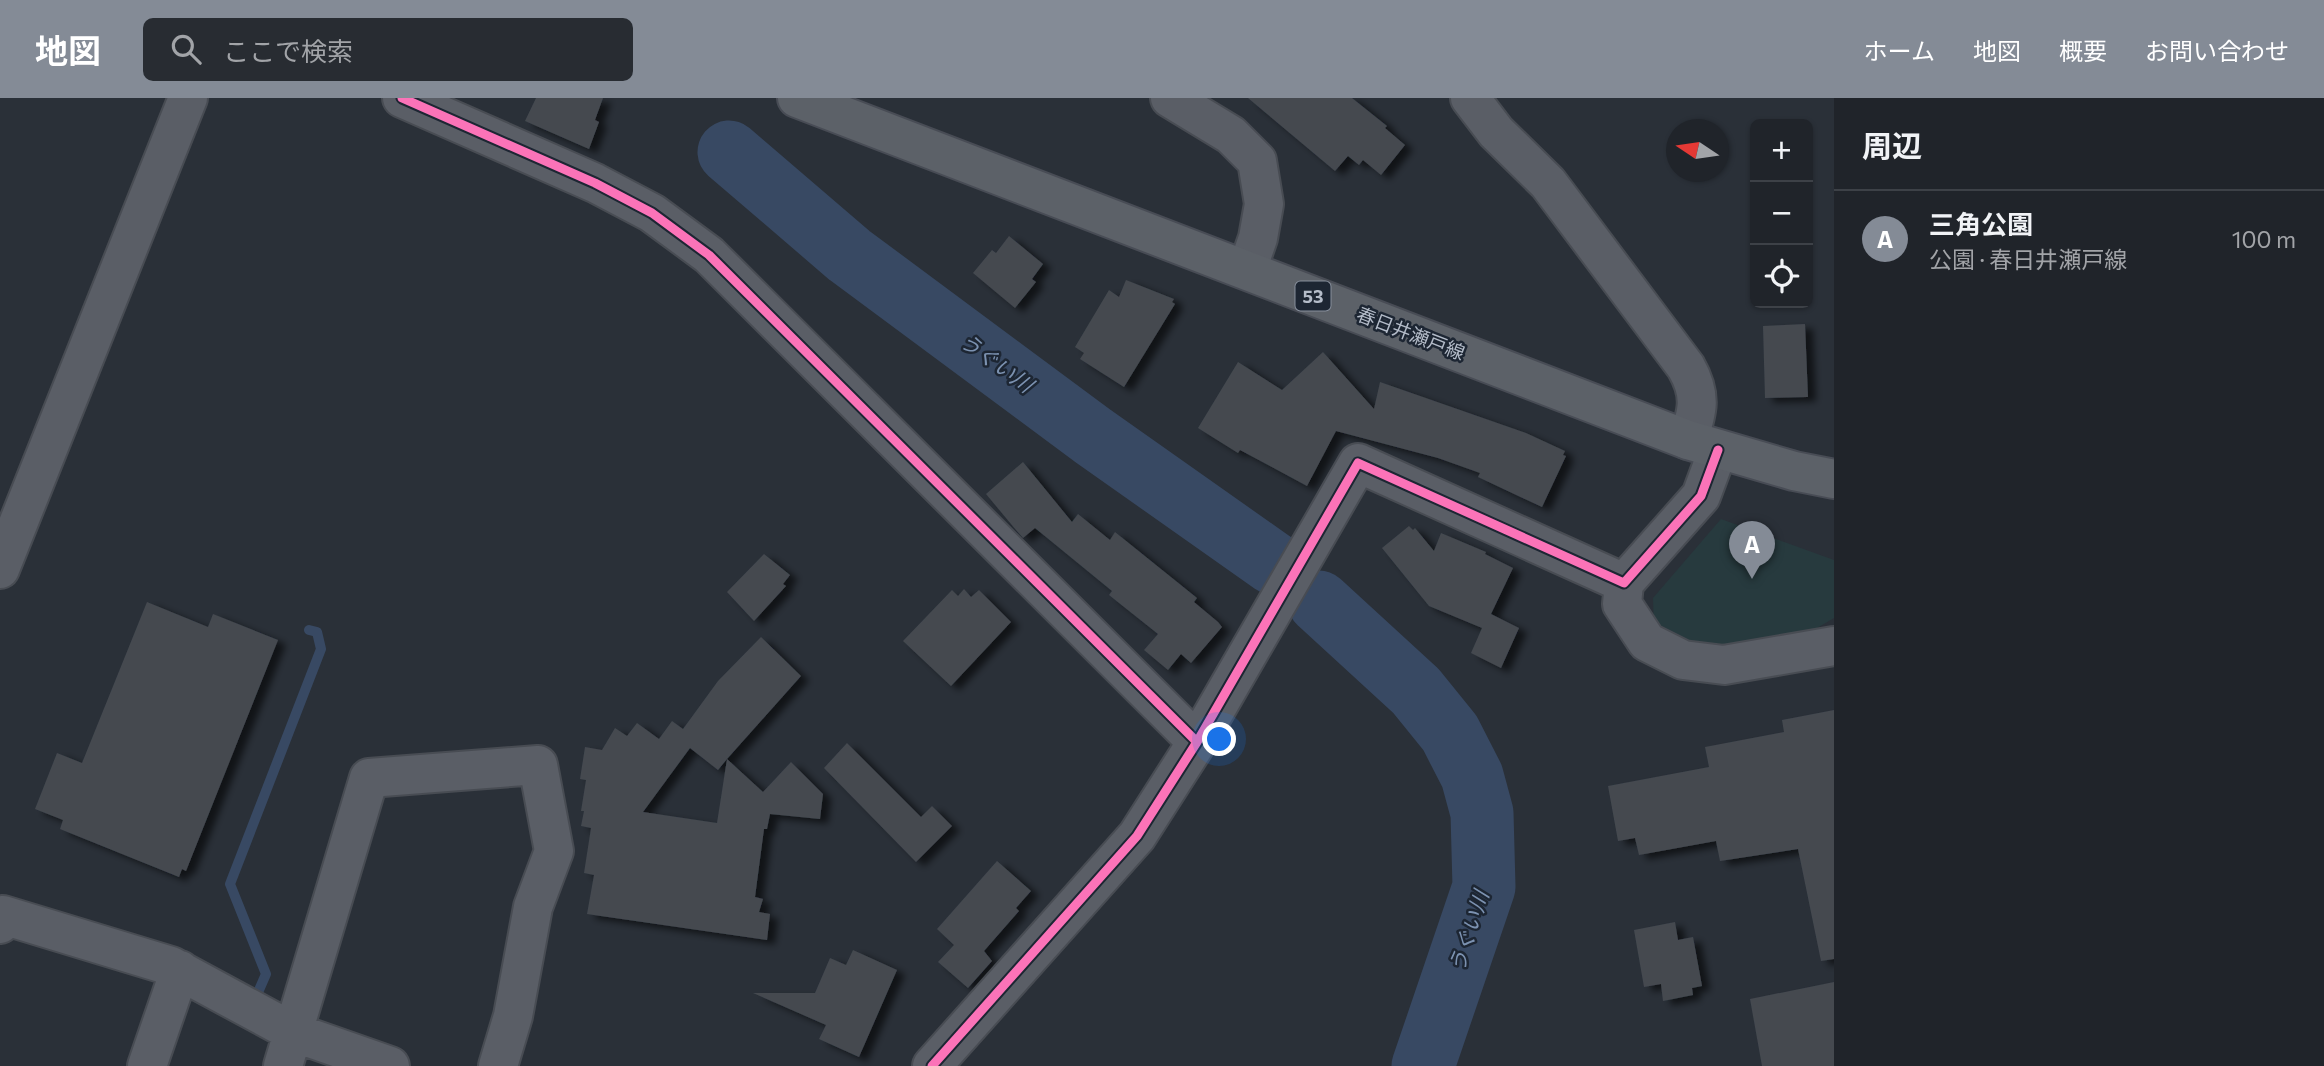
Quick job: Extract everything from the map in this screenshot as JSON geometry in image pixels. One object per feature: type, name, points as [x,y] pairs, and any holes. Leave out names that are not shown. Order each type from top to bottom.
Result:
[{"type":"main road","name":"春日井瀬戸線","points":[[797,98],[1703,445],[1794,471],[1834,479]]},
{"type":"street","points":[[0,569],[188,98]]},
{"type":"street","points":[[402,98],[595,183],[653,213],[709,255],[1197,742]]},
{"type":"street","points":[[1170,98],[1231,135],[1257,161],[1264,204],[1258,238],[1247,270]]},
{"type":"street","points":[[1470,98],[1496,132],[1548,183],[1686,367],[1695,383],[1696,416],[1703,445],[1701,496],[1624,583],[1622,604],[1647,642],[1682,660],[1724,665],[1834,646]]},
{"type":"street","points":[[932,1066],[1137,835],[1197,742],[1358,463],[1624,583]]},
{"type":"street","points":[[288,1049],[369,778],[538,765],[554,850],[533,907],[513,1016],[498,1066]]},
{"type":"street","points":[[0,924],[3,915],[172,966],[288,1049],[390,1066]]},
{"type":"street","points":[[147,1066],[180,970]]},
{"type":"green space","points":[[1721,519],[1834,560],[1834,618],[1817,628],[1749,645],[1682,647],[1654,628],[1653,598]]},
{"type":"building","points":[[536,98],[603,98],[595,120],[599,122],[589,149],[525,121]]},
{"type":"building","points":[[1248,98],[1352,98],[1387,126],[1385,128],[1405,145],[1381,175],[1363,160],[1359,165],[1348,156],[1335,171]]},
{"type":"building","points":[[1009,236],[1043,264],[1032,279],[1036,282],[1015,308],[973,273],[992,250],[996,253]]},
{"type":"building","points":[[1126,280],[1174,299],[1172,302],[1175,304],[1124,387],[1080,359],[1084,353],[1075,347],[1109,290],[1119,297]]},
{"type":"building","points":[[1805,324],[1808,397],[1765,398],[1763,326]]},
{"type":"building","points":[[1323,352],[1374,409],[1380,382],[1526,433],[1565,451],[1563,455],[1566,456],[1542,507],[1478,477],[1480,473],[1438,458],[1336,431],[1307,486],[1240,450],[1238,453],[1198,428],[1238,362],[1282,390]]},
{"type":"building","points":[[1023,462],[1072,522],[1078,514],[1110,540],[1115,532],[1197,598],[1194,602],[1218,622],[1222,627],[1191,663],[1181,654],[1168,670],[1144,650],[1158,634],[1109,595],[1112,591],[1035,528],[1023,538],[1016,530],[986,494]]},
{"type":"building","points":[[1409,526],[1413,530],[1415,528],[1434,551],[1441,533],[1486,552],[1485,554],[1513,568],[1491,614],[1519,628],[1501,668],[1471,653],[1482,628],[1429,606],[1382,548]]},
{"type":"building","points":[[764,554],[790,575],[783,584],[786,586],[754,621],[727,592]]},
{"type":"building","points":[[964,589],[971,597],[979,590],[1011,622],[951,686],[903,641],[952,590],[958,596]]},
{"type":"building","points":[[147,602],[208,627],[213,614],[278,640],[186,871],[182,869],[179,877],[60,829],[63,820],[35,809],[57,753],[82,763]]},
{"type":"building","points":[[761,637],[801,676],[727,759],[763,792],[791,762],[823,794],[820,819],[770,814],[767,829],[764,829],[755,897],[763,899],[759,912],[770,914],[767,940],[587,914],[594,875],[584,873],[591,828],[581,826],[586,780],[580,779],[585,747],[602,750],[615,728],[627,736],[637,723],[659,739],[672,721],[683,729],[718,681]],"holes":[[[690,748],[718,770],[727,759],[717,823],[643,812]]]},
{"type":"building","points":[[1834,710],[1834,959],[1821,961],[1798,849],[1720,861],[1716,841],[1639,855],[1635,838],[1618,841],[1608,786],[1709,767],[1705,747],[1784,732],[1782,720]]},
{"type":"building","points":[[847,743],[921,817],[932,806],[952,826],[916,862],[824,768]]},
{"type":"building","points":[[997,861],[1031,891],[1016,908],[1019,911],[984,951],[992,961],[968,988],[938,962],[954,945],[937,929]]},
{"type":"building","points":[[1675,922],[1678,940],[1693,937],[1702,986],[1692,988],[1693,995],[1663,1001],[1661,984],[1644,987],[1634,930]]},
{"type":"building","points":[[853,950],[897,970],[859,1057],[819,1039],[826,1025],[753,993],[815,993],[830,958],[846,965]]},
{"type":"building","points":[[1834,982],[1834,1066],[1762,1066],[1750,999]]},
{"type":"waterway","name":"うぐい川","points":[[729,152],[849,255],[1093,436],[1273,563]]},
{"type":"waterway","name":"うぐい川","points":[[1319,602],[1416,691],[1450,733],[1472,776],[1482,813],[1484,887],[1423,1066]]},
{"type":"waterway","points":[[260,1002],[256,997],[266,974],[230,884],[321,649],[317,632],[309,630]]},
{"type":"cycle path","points":[[402,98],[595,183],[652,213],[709,255],[1197,742]]},
{"type":"cycle path","points":[[932,1066],[1137,836],[1197,742],[1358,463],[1624,583],[1701,496],[1718,450]]},
{"type":"place","name":"三角公園","points":[[1752,579]]}]
